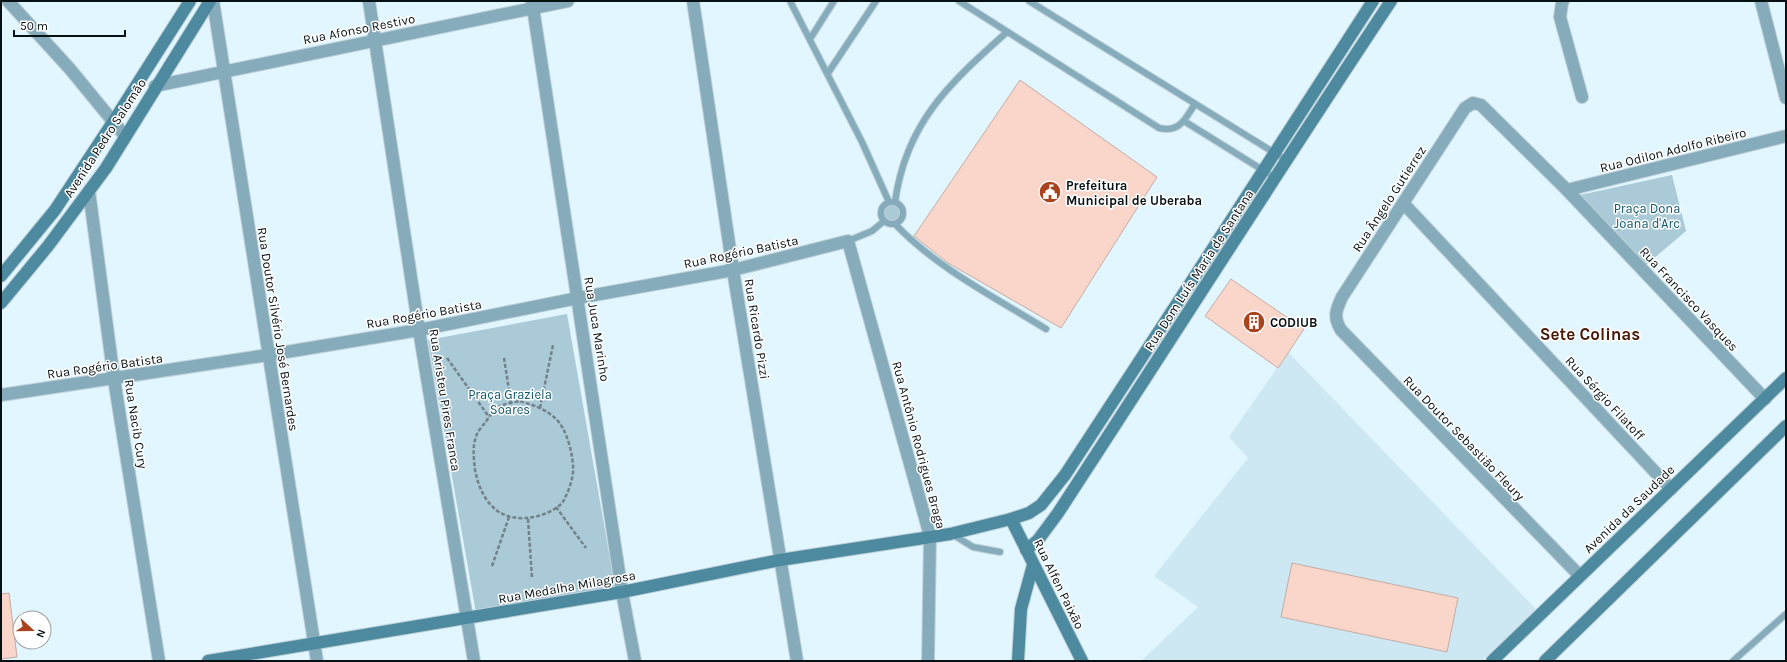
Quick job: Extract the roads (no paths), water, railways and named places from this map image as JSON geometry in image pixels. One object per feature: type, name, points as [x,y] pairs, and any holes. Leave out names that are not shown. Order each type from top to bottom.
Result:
[{"type":"street","points":[[8,1],[22,6],[70,69],[125,136]]},
{"type":"street","name":"Avenida Pedro Salomão","points":[[1,276],[54,210],[114,122],[190,1]]},
{"type":"street","name":"Avenida Pedro Salomão","points":[[1,303],[48,246],[89,191],[210,1]]},
{"type":"street","name":"Rua Doutor Silvério José Bernardes","points":[[213,1],[317,661]]},
{"type":"street","name":"Rua Aristeu Pires Franca","points":[[369,1],[419,330],[474,661]]},
{"type":"street","name":"Rua Afonso Restivo","points":[[155,86],[375,41],[532,5],[568,1]]},
{"type":"street","name":"Rua Ricardo Pizzi","points":[[694,1],[733,270],[797,661]]},
{"type":"street","name":"Rua Dom Luís Maria de Santana","points":[[950,534],[1011,519],[1030,512],[1041,505],[1053,491],[1373,1]]},
{"type":"street","name":"Rua Dom Luís Maria de Santana","points":[[1026,550],[1038,540],[1058,513],[1194,305],[1274,177],[1391,1]]},
{"type":"street","points":[[1563,1],[1560,16],[1582,97]]},
{"type":"street","points":[[1761,1],[1785,92]]},
{"type":"street","name":"Rua Juca Marinho","points":[[532,5],[622,592],[635,661]]},
{"type":"street","name":"Rua Francisco Vasques","points":[[1473,103],[1481,105],[1567,190],[1764,399]]},
{"type":"street","name":"Rua Ângelo Gutierrez","points":[[1335,315],[1342,297],[1404,204],[1465,108],[1473,103]]},
{"type":"street","name":"Rua Odilon Adolfo Ribeiro","points":[[1567,190],[1786,136]]},
{"type":"street","name":"Rua Nacib Cury","points":[[89,191],[114,379],[159,661]]},
{"type":"street","name":"Rua Sérgio Filatoff","points":[[1404,204],[1670,489]]},
{"type":"street","name":"Rua Rogério Batista","points":[[1,395],[114,379],[419,330],[578,298],[733,270],[848,241]]},
{"type":"street","name":"Rua Antônio Rodrigues Braga","points":[[848,241],[930,536],[928,661]]},
{"type":"street","name":"Rua Doutor Sebastião Fleury","points":[[1335,315],[1336,322],[1341,330],[1580,576]]},
{"type":"street","name":"Avenida da Saudade","points":[[1492,661],[1786,378]]},
{"type":"street","points":[[1545,661],[1786,426]]},
{"type":"street","name":"Rua Alfen Paixão","points":[[1011,519],[1082,661]]},
{"type":"street","name":"Rua Medalha Milagrosa","points":[[208,661],[622,592],[780,560],[950,534]]},
{"type":"street","points":[[1018,661],[1021,609],[1033,565]]},
{"type":"lane","points":[[810,39],[834,1]]},
{"type":"lane","points":[[828,73],[876,1]]},
{"type":"lane","points":[[959,1],[1159,128],[1168,130],[1176,128],[1184,121],[1195,104]]},
{"type":"lane","points":[[1029,1],[1286,160]]},
{"type":"lane","points":[[791,2],[892,202]]},
{"type":"lane","points":[[892,202],[906,154],[921,124],[942,96],[965,70],[1007,32]]},
{"type":"lane","points":[[1184,121],[1274,177]]},
{"type":"lane","points":[[892,202],[900,205],[902,216],[900,221],[895,224],[889,224],[884,221],[881,216],[881,210],[884,205],[892,202]]},
{"type":"lane","points":[[848,241],[872,231],[884,221]]},
{"type":"lane","points":[[895,224],[911,241],[929,256],[1046,329]]},
{"type":"lane","points":[[950,534],[973,547],[1000,552]]},
{"type":"lane","points":[[1733,661],[1786,614]]},
{"type":"place","name":"Prefeitura Municipal de Uberaba","points":[[1050,192]]},
{"type":"place","name":"CODIUB","points":[[1254,322]]},
{"type":"district","name":"Sete Colinas","points":[[1590,334]]},
{"type":"park label","name":"Praça Dona Joana d'Arc","points":[[1647,216]]},
{"type":"park label","name":"Praça Graziela Soares","points":[[510,402]]}]
